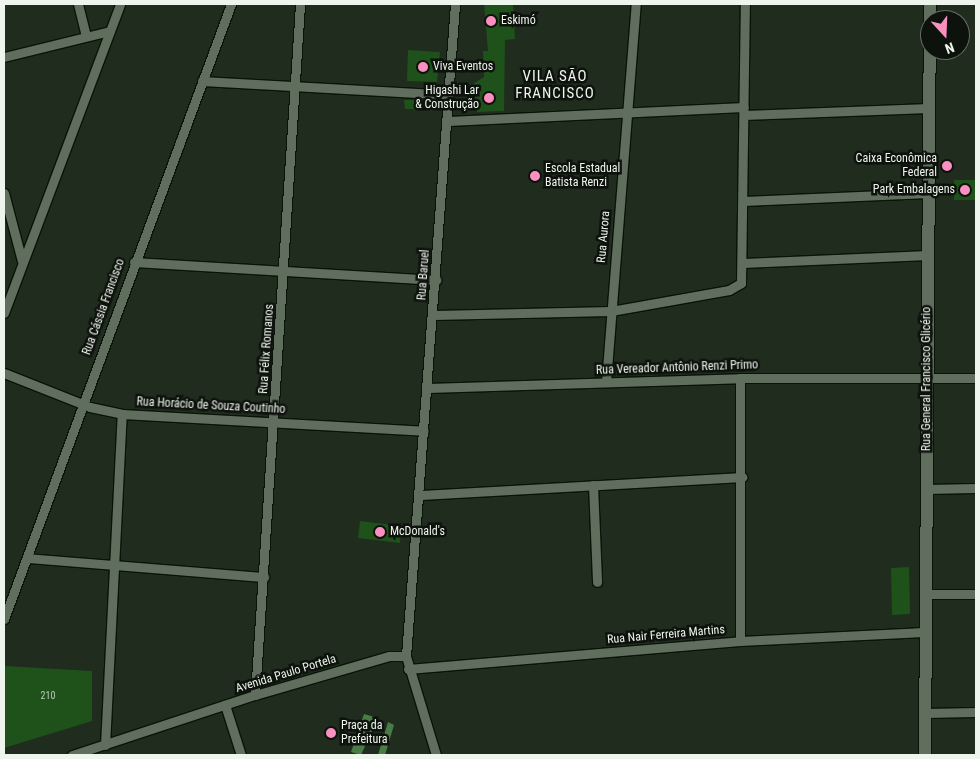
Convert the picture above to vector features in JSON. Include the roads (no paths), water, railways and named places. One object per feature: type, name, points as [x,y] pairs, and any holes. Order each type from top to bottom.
[{"type":"main road","name":"Rua General Francisco Glicério","points":[[925,755],[930,4]]},
{"type":"street","points":[[78,4],[86,35]]},
{"type":"street","points":[[4,313],[120,4]]},
{"type":"street","name":"Rua Cássia Francisco","points":[[4,620],[82,403],[231,4]]},
{"type":"street","name":"Rua Félix Romanos","points":[[255,695],[285,268],[300,4]]},
{"type":"street","name":"Rua Baruel","points":[[406,656],[421,495],[455,4]]},
{"type":"street","name":"Rua Aurora","points":[[606,382],[636,4]]},
{"type":"street","points":[[434,315],[611,311],[729,290],[741,282],[743,263],[745,4]]},
{"type":"street","points":[[4,57],[86,35],[110,31]]},
{"type":"street","points":[[202,81],[449,95]]},
{"type":"street","points":[[448,121],[627,114],[929,108]]},
{"type":"street","points":[[4,193],[22,261]]},
{"type":"street","points":[[743,201],[929,193]]},
{"type":"street","points":[[743,263],[928,255]]},
{"type":"street","points":[[134,262],[285,268],[436,280]]},
{"type":"street","name":"Rua Horácio de Souza Coutinho","points":[[4,373],[82,403],[122,414],[424,431]]},
{"type":"street","points":[[740,378],[742,477],[740,641]]},
{"type":"street","name":"Rua Vereador Antônio Renzi Primo","points":[[428,388],[740,378],[976,378]]},
{"type":"street","points":[[106,745],[112,566],[122,414]]},
{"type":"street","points":[[421,495],[742,477]]},
{"type":"street","points":[[593,485],[597,582]]},
{"type":"street","points":[[926,489],[976,488]]},
{"type":"street","points":[[26,558],[264,576]]},
{"type":"street","points":[[926,594],[976,594]]},
{"type":"street","name":"Rua Nair Ferreira Martins","points":[[408,669],[740,641],[925,632]]},
{"type":"street","name":"Avenida Paulo Portela","points":[[72,755],[255,695],[389,656],[406,656]]},
{"type":"street","points":[[406,656],[408,669],[436,755]]},
{"type":"street","points":[[225,705],[240,755]]},
{"type":"street","points":[[925,713],[976,712]]},
{"type":"place","name":"Eskimó","points":[[491,21]]},
{"type":"place","name":"Viva Eventos","points":[[423,67]]},
{"type":"place","name":"Higashi Lar & Construção","points":[[489,98]]},
{"type":"place","name":"Caixa Econômica Federal","points":[[947,166]]},
{"type":"place","name":"Escola Estadual Batista Renzi","points":[[535,176]]},
{"type":"place","name":"Park Embalagens","points":[[965,190]]},
{"type":"place","name":"McDonald's","points":[[380,532]]},
{"type":"place","name":"Praça da Prefeitura","points":[[331,733]]},
{"type":"district","name":"VILA SÃO FRANCISCO","points":[[555,84]]}]
